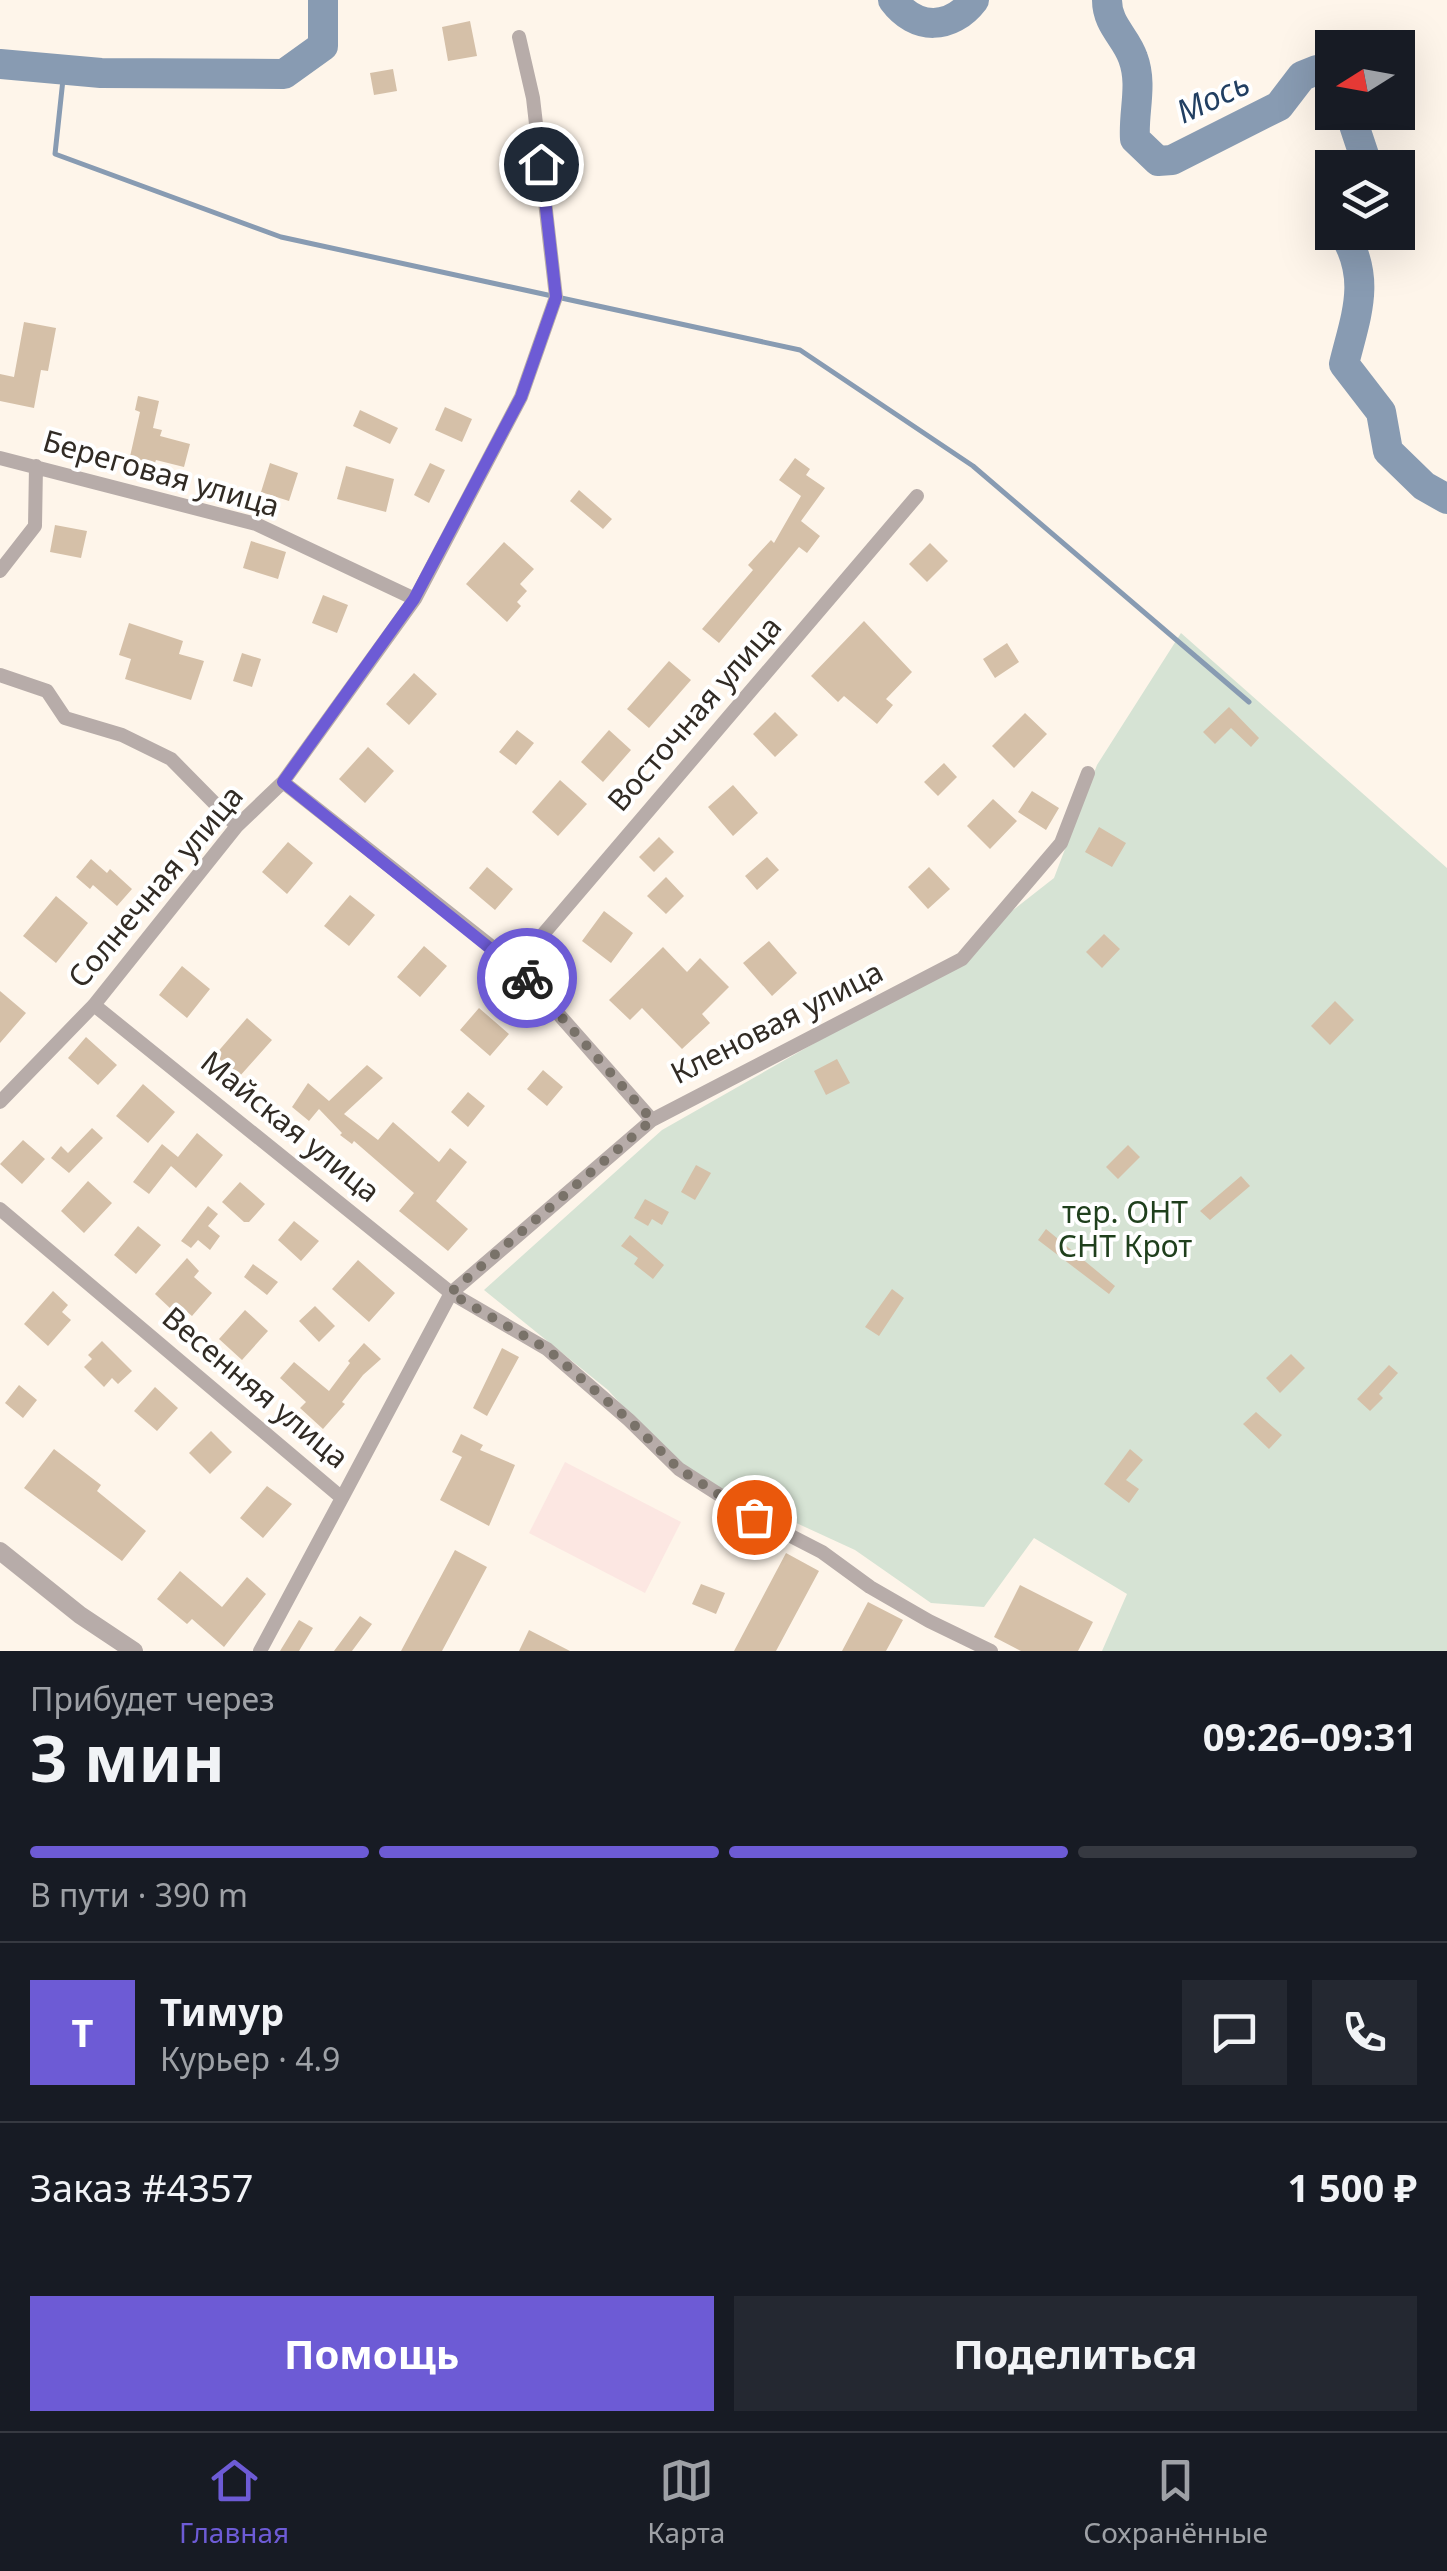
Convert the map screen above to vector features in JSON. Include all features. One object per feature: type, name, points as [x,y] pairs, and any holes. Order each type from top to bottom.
[{"type":"street","name":"Солнечная улица","points":[[0,1102],[94,1005],[238,826],[283,782],[414,599],[521,397],[556,297],[534,98],[519,36]]},
{"type":"street","name":"Береговая улица","points":[[0,458],[256,524],[414,599]]},
{"type":"street","points":[[0,572],[35,526],[36,466]]},
{"type":"street","name":"Восточная улица","points":[[516,966],[917,496]]},
{"type":"street","points":[[0,675],[47,691],[65,718],[122,734],[171,758],[238,826]]},
{"type":"street","name":"Кленовая улица","points":[[450,1293],[652,1120],[962,960],[1061,843],[1088,773]]},
{"type":"street","points":[[283,782],[516,966],[652,1120]]},
{"type":"street","name":"Майская улица","points":[[94,1005],[450,1293],[547,1349],[679,1469],[754,1517],[822,1552],[870,1587],[992,1651]]},
{"type":"street","name":"Весенняя улица","points":[[0,1209],[342,1498],[260,1651]]},
{"type":"street","points":[[342,1498],[450,1293]]},
{"type":"street","points":[[0,1551],[80,1615],[134,1651]]},
{"type":"shaded area","points":[[565,1462],[681,1522],[645,1593],[529,1533]]},
{"type":"green space","name":"тер. ОНТ СНТ Крот","points":[[1181,633],[1447,868],[1447,1651],[1102,1651],[1127,1594],[1034,1538],[984,1607],[931,1603],[855,1550],[679,1469],[608,1390],[484,1290],[662,1130],[920,983],[1054,878],[1097,765]]},
{"type":"building","points":[[470,21],[477,56],[448,61],[442,27]]},
{"type":"building","points":[[393,69],[397,91],[374,95],[370,73]]},
{"type":"building","points":[[24,322],[56,328],[48,371],[41,370],[34,408],[0,401],[0,374],[14,377]]},
{"type":"building","points":[[138,396],[159,401],[153,428],[162,430],[160,436],[190,444],[184,467],[156,460],[154,466],[129,461],[140,412],[135,410]]},
{"type":"building","points":[[445,407],[472,419],[462,442],[435,430]]},
{"type":"building","points":[[360,410],[398,428],[390,444],[353,426]]},
{"type":"building","points":[[795,458],[810,469],[806,475],[825,488],[801,521],[820,536],[807,553],[799,547],[719,643],[702,629],[753,570],[748,565],[771,540],[774,543],[801,496],[779,480]]},
{"type":"building","points":[[270,463],[298,473],[289,501],[261,492]]},
{"type":"building","points":[[430,463],[445,470],[429,503],[414,495]]},
{"type":"building","points":[[346,466],[394,479],[386,512],[337,499]]},
{"type":"building","points":[[579,490],[612,519],[603,529],[570,501]]},
{"type":"building","points":[[55,525],[87,531],[81,558],[50,552]]},
{"type":"building","points":[[251,541],[286,552],[278,579],[243,568]]},
{"type":"building","points":[[504,542],[534,569],[520,584],[527,591],[517,602],[521,606],[507,622],[466,584]]},
{"type":"building","points":[[930,543],[948,561],[927,582],[909,564]]},
{"type":"building","points":[[323,595],[348,605],[337,633],[312,623]]},
{"type":"building","points":[[864,621],[912,672],[886,699],[893,705],[877,724],[844,696],[838,702],[811,676]]},
{"type":"building","points":[[129,623],[183,641],[179,654],[204,661],[191,700],[125,679],[131,659],[119,655]]},
{"type":"building","points":[[1007,643],[1019,662],[995,678],[983,659]]},
{"type":"building","points":[[242,653],[261,659],[252,687],[233,681]]},
{"type":"building","points":[[669,661],[691,680],[649,728],[627,709]]},
{"type":"building","points":[[414,673],[437,694],[409,725],[386,704]]},
{"type":"building","points":[[1229,707],[1259,738],[1251,747],[1231,728],[1215,744],[1203,732]]},
{"type":"building","points":[[775,712],[798,735],[775,757],[753,734]]},
{"type":"building","points":[[1025,713],[1047,734],[1014,768],[992,746]]},
{"type":"building","points":[[517,730],[534,743],[516,765],[499,752]]},
{"type":"building","points":[[609,730],[631,750],[603,782],[581,762]]},
{"type":"building","points":[[368,747],[394,771],[365,803],[339,779]]},
{"type":"building","points":[[944,763],[957,777],[938,796],[924,782]]},
{"type":"building","points":[[560,780],[587,804],[558,836],[532,812]]},
{"type":"building","points":[[733,785],[758,813],[733,836],[708,807]]},
{"type":"building","points":[[1032,791],[1059,808],[1046,830],[1018,812]]},
{"type":"building","points":[[993,799],[1017,821],[990,849],[967,826]]},
{"type":"building","points":[[1099,827],[1126,843],[1112,867],[1085,852]]},
{"type":"building","points":[[659,837],[674,852],[654,872],[639,857]]},
{"type":"building","points":[[288,842],[313,863],[287,894],[262,872]]},
{"type":"building","points":[[767,857],[779,870],[757,890],[745,876]]},
{"type":"building","points":[[91,859],[107,873],[110,869],[132,889],[117,906],[93,885],[90,889],[76,877]]},
{"type":"building","points":[[487,867],[513,889],[495,910],[469,888]]},
{"type":"building","points":[[929,867],[950,889],[928,909],[908,887]]},
{"type":"building","points":[[666,877],[684,896],[666,914],[647,896]]},
{"type":"building","points":[[350,895],[375,915],[349,946],[324,926]]},
{"type":"building","points":[[56,896],[88,923],[56,963],[23,936]]},
{"type":"building","points":[[604,911],[633,933],[611,963],[582,941]]},
{"type":"building","points":[[1104,934],[1120,949],[1102,968],[1086,952]]},
{"type":"building","points":[[769,941],[797,973],[772,996],[743,963]]},
{"type":"building","points":[[424,946],[447,966],[420,997],[397,977]]},
{"type":"building","points":[[663,947],[687,972],[700,958],[729,987],[702,1014],[710,1023],[682,1049],[642,1008],[630,1020],[609,1000]]},
{"type":"building","points":[[182,966],[210,989],[187,1018],[159,995]]},
{"type":"building","points":[[0,991],[26,1013],[0,1043]]},
{"type":"building","points":[[1335,1001],[1354,1020],[1330,1045],[1311,1026]]},
{"type":"building","points":[[479,1008],[509,1034],[490,1056],[460,1030]]},
{"type":"building","points":[[247,1018],[272,1040],[239,1077],[215,1055]]},
{"type":"building","points":[[734,1035],[742,1050],[709,1069],[701,1054]]},
{"type":"building","points":[[86,1037],[117,1065],[98,1085],[68,1058]]},
{"type":"building","points":[[837,1059],[850,1083],[826,1095],[814,1071]]},
{"type":"building","points":[[367,1065],[383,1078],[344,1114],[378,1140],[393,1122],[439,1162],[450,1148],[467,1162],[436,1201],[468,1229],[448,1251],[399,1211],[414,1193],[354,1141],[352,1144],[340,1135],[319,1109],[309,1121],[292,1107],[308,1083],[329,1101]]},
{"type":"building","points":[[543,1070],[563,1087],[547,1106],[527,1089]]},
{"type":"building","points":[[143,1084],[175,1112],[148,1143],[116,1116]]},
{"type":"building","points":[[468,1092],[485,1106],[468,1127],[451,1112]]},
{"type":"building","points":[[92,1128],[103,1138],[69,1173],[51,1158],[61,1146],[68,1153]]},
{"type":"building","points":[[197,1133],[223,1155],[196,1188],[171,1166],[149,1194],[133,1182],[162,1144],[178,1157]]},
{"type":"building","points":[[23,1140],[45,1159],[22,1184],[0,1164]]},
{"type":"building","points":[[1128,1145],[1140,1157],[1118,1179],[1106,1167]]},
{"type":"building","points":[[696,1165],[711,1173],[695,1200],[681,1192]]},
{"type":"building","points":[[1241,1176],[1250,1186],[1210,1220],[1200,1211]]},
{"type":"building","points":[[88,1181],[112,1203],[84,1233],[61,1211]]},
{"type":"building","points":[[240,1182],[265,1204],[249,1222],[222,1202]]},
{"type":"building","points":[[645,1199],[669,1212],[662,1225],[652,1219],[648,1226],[634,1218]]},
{"type":"building","points":[[208,1206],[218,1214],[208,1226],[220,1236],[210,1250],[198,1240],[191,1248],[181,1241]]},
{"type":"building","points":[[294,1221],[319,1241],[301,1261],[278,1240]]},
{"type":"building","points":[[138,1226],[161,1245],[136,1274],[114,1255]]},
{"type":"building","points":[[1046,1229],[1115,1286],[1109,1294],[1038,1240]]},
{"type":"building","points":[[630,1235],[664,1265],[653,1279],[634,1264],[638,1258],[621,1246]]},
{"type":"building","points":[[187,1258],[199,1271],[194,1277],[212,1293],[192,1316],[178,1304],[172,1310],[155,1294]]},
{"type":"building","points":[[358,1260],[395,1293],[369,1322],[332,1289]]},
{"type":"building","points":[[253,1264],[278,1282],[267,1295],[244,1277]]},
{"type":"building","points":[[892,1289],[904,1298],[879,1336],[865,1327]]},
{"type":"building","points":[[53,1291],[68,1305],[62,1312],[71,1320],[48,1346],[24,1324]]},
{"type":"building","points":[[315,1306],[335,1326],[319,1342],[299,1321]]},
{"type":"building","points":[[245,1310],[268,1331],[242,1360],[219,1339]]},
{"type":"building","points":[[102,1341],[132,1371],[118,1384],[112,1378],[104,1387],[84,1367],[92,1359],[88,1355]]},
{"type":"building","points":[[364,1343],[381,1359],[363,1375],[323,1429],[300,1408],[306,1402],[280,1378],[294,1362],[329,1391]]},
{"type":"building","points":[[502,1348],[519,1357],[487,1416],[473,1408]]},
{"type":"building","points":[[1291,1354],[1305,1368],[1280,1393],[1266,1378]]},
{"type":"building","points":[[1389,1365],[1398,1373],[1370,1411],[1357,1399]]},
{"type":"building","points":[[19,1385],[37,1400],[23,1418],[5,1403]]},
{"type":"building","points":[[155,1387],[178,1408],[157,1431],[134,1411]]},
{"type":"building","points":[[1256,1412],[1282,1435],[1269,1449],[1243,1424]]},
{"type":"building","points":[[211,1431],[232,1452],[210,1474],[189,1453]]},
{"type":"building","points":[[461,1434],[483,1445],[480,1450],[515,1465],[489,1526],[440,1500],[462,1457],[452,1452]]},
{"type":"building","points":[[54,1449],[101,1485],[97,1491],[146,1531],[122,1561],[24,1488]]},
{"type":"building","points":[[1130,1449],[1143,1460],[1126,1480],[1139,1489],[1129,1503],[1104,1484]]},
{"type":"building","points":[[267,1486],[292,1504],[263,1538],[240,1518]]},
{"type":"building","points":[[455,1550],[487,1567],[442,1651],[401,1651]]},
{"type":"building","points":[[786,1553],[819,1571],[776,1651],[734,1651]]},
{"type":"building","points":[[180,1571],[222,1607],[247,1577],[266,1594],[224,1647],[192,1619],[187,1624],[157,1599]]},
{"type":"building","points":[[701,1584],[725,1593],[716,1614],[692,1604]]},
{"type":"building","points":[[1020,1585],[1093,1622],[1078,1651],[1021,1651],[994,1637]]},
{"type":"building","points":[[868,1602],[903,1620],[886,1651],[842,1651]]},
{"type":"building","points":[[360,1616],[372,1624],[352,1651],[334,1651]]},
{"type":"building","points":[[299,1620],[313,1628],[299,1651],[280,1651]]},
{"type":"building","points":[[529,1630],[570,1651],[519,1651]]},
{"type":"waterway","points":[[0,64],[101,73],[284,74],[323,46],[323,0]]},
{"type":"waterway","name":"Мось","points":[[893,0],[912,17],[933,23],[955,17],[974,0]]},
{"type":"waterway","name":"Мось","points":[[1107,0],[1110,17],[1136,68],[1135,139],[1158,161],[1172,160],[1279,106],[1302,76],[1315,71]]},
{"type":"waterway","points":[[64,70],[55,154],[281,237],[800,350],[973,466],[1249,702]]},
{"type":"waterway","name":"Мось","points":[[1356,130],[1362,150]]},
{"type":"waterway","name":"Мось","points":[[1352,250],[1359,297],[1344,364],[1381,412],[1388,451],[1424,486],[1447,499]]},
{"type":"way so far","points":[[527,978],[652,1120],[450,1293],[547,1349],[679,1469],[754,1517]]},
{"type":"route","points":[[527,978],[283,782],[414,599],[521,397],[556,297],[541,164]]}]
